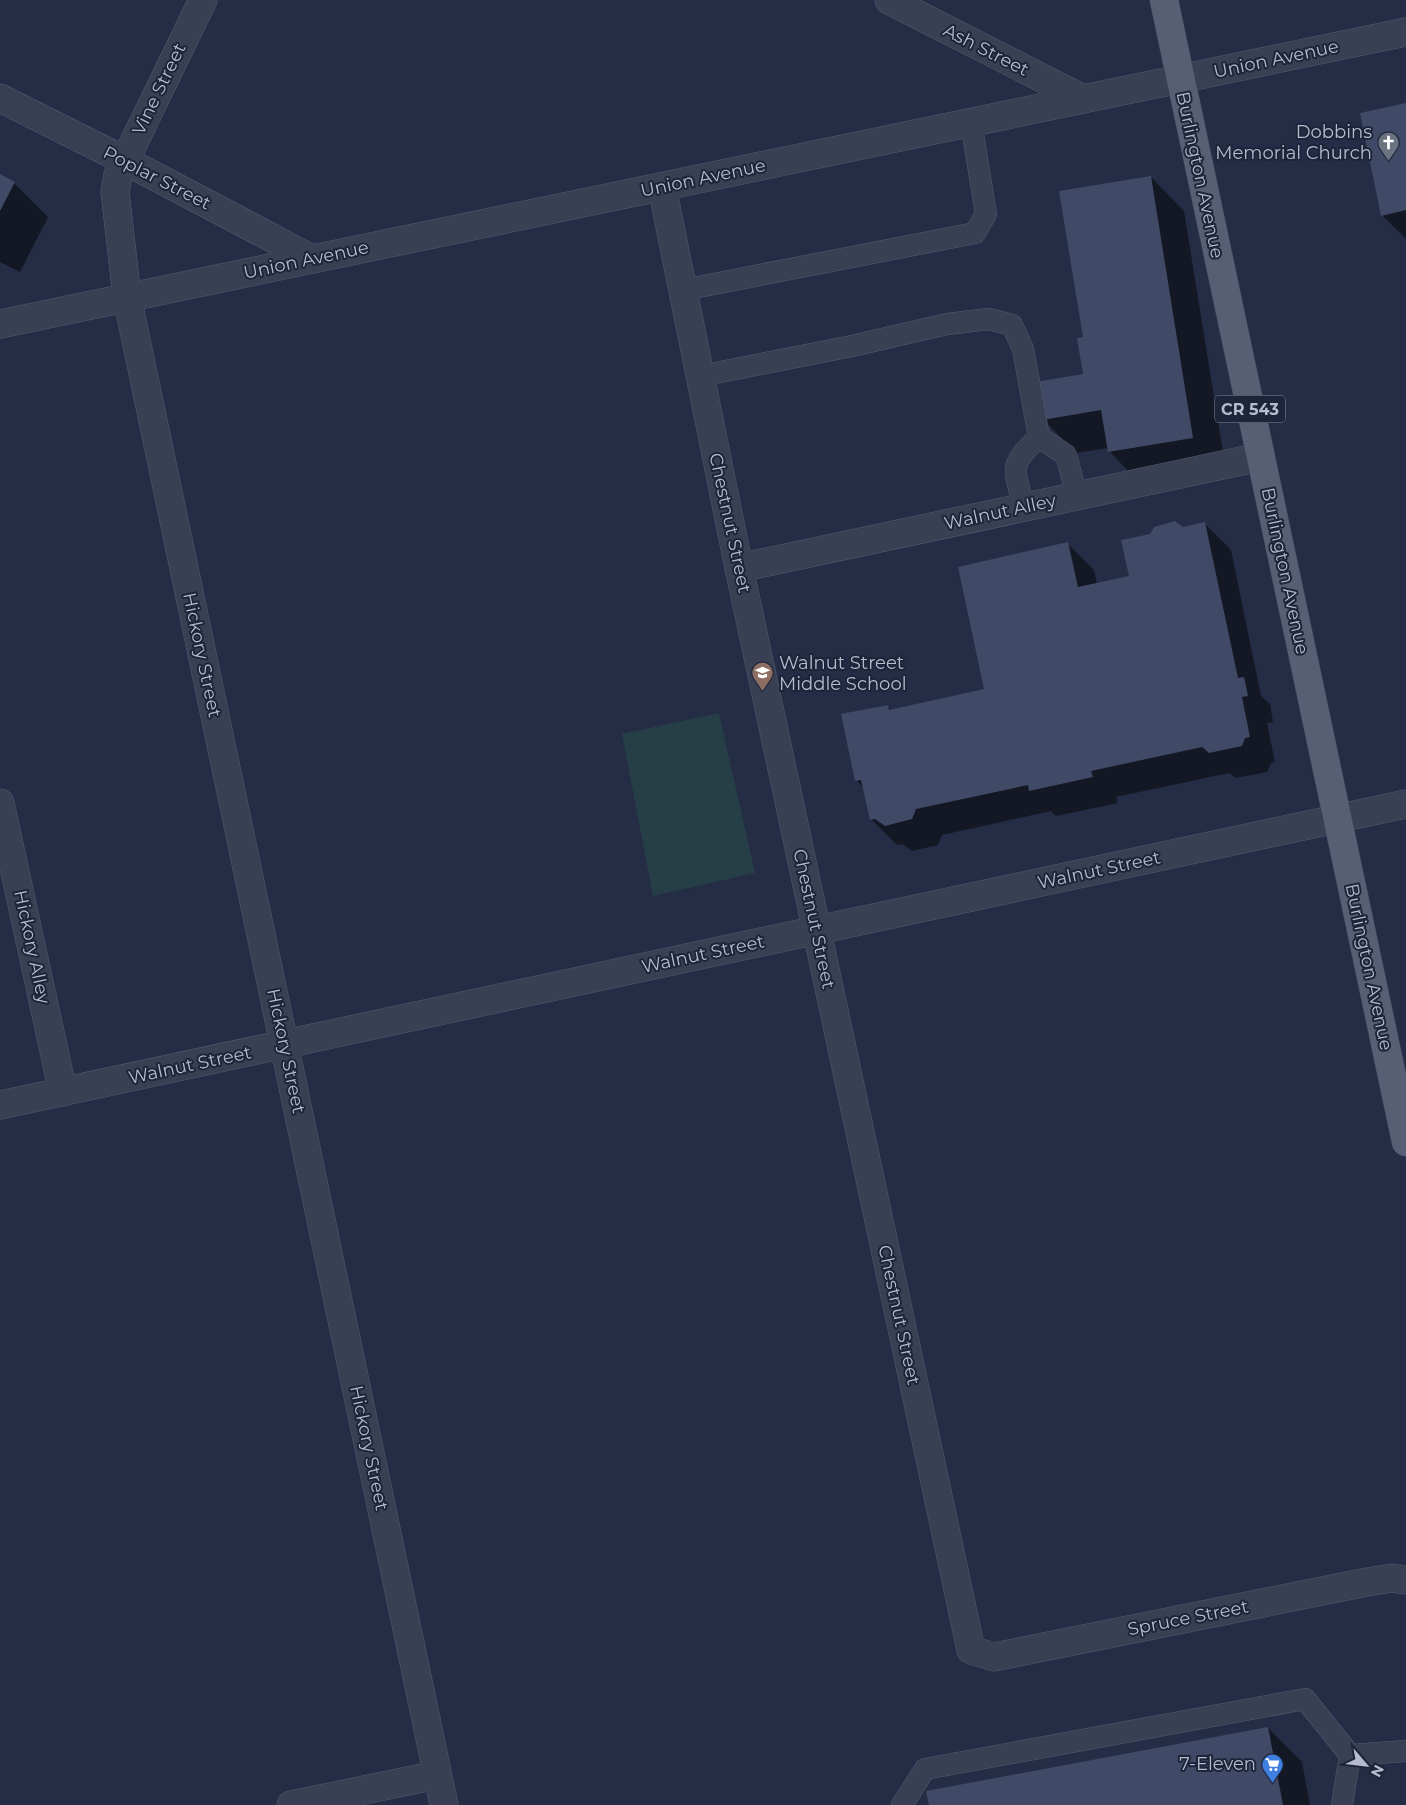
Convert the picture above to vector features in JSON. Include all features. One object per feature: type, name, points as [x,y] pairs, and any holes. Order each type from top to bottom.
[{"type":"main road","name":"Burlington Avenue","points":[[1164,0],[1406,1142]]},
{"type":"street","name":"Vine Street","points":[[127,298],[115,192],[118,175],[203,0]]},
{"type":"street","name":"Ash Street","points":[[889,0],[1082,99]]},
{"type":"street","name":"Union Avenue","points":[[0,324],[1406,32]]},
{"type":"street","name":"Poplar Street","points":[[0,98],[124,160],[312,259]]},
{"type":"street","name":"Chestnut Street","points":[[662,187],[739,568],[971,1650]]},
{"type":"street","name":"Hickory Street","points":[[127,298],[444,1805]]},
{"type":"street","name":"Walnut Alley","points":[[739,568],[1260,457]]},
{"type":"street","name":"Hickory Alley","points":[[0,803],[64,1092]]},
{"type":"street","name":"Walnut Street","points":[[0,1106],[1406,804]]},
{"type":"street","name":"Spruce Street","points":[[971,1650],[994,1657],[1367,1582],[1392,1578],[1406,1580]]},
{"type":"street","points":[[291,1805],[437,1775]]},
{"type":"lane","points":[[683,290],[975,232],[986,214],[971,122]]},
{"type":"lane","points":[[700,376],[852,346],[947,324],[989,319],[1012,325],[1023,349],[1039,437],[1066,455],[1077,496]]},
{"type":"lane","points":[[1024,507],[1014,469],[1022,452],[1039,437]]},
{"type":"lane","points":[[902,1805],[925,1769],[1305,1699],[1350,1755],[1342,1805]]},
{"type":"lane","points":[[1350,1755],[1406,1751]]},
{"type":"shaded area","points":[[719,713],[755,873],[653,896],[622,734]]},
{"type":"building","name":"Dobbins Memorial Church","points":[[1406,103],[1406,210],[1381,216],[1360,113]]},
{"type":"building","points":[[0,174],[15,182],[0,211]]},
{"type":"building","points":[[1151,176],[1193,438],[1108,452],[1101,410],[1042,420],[1035,382],[1083,374],[1077,338],[1083,337],[1059,191]]},
{"type":"building","points":[[1175,521],[1183,527],[1205,522],[1238,678],[1244,677],[1248,696],[1242,697],[1250,737],[1245,738],[1242,746],[1209,753],[1202,747],[1091,771],[1093,777],[1029,791],[1028,785],[916,809],[912,819],[885,826],[875,819],[870,820],[861,780],[855,781],[841,714],[888,705],[889,710],[984,689],[958,567],[1068,542],[1078,587],[1129,576],[1121,540],[1150,534],[1154,527]]},
{"type":"building","points":[[1268,1727],[1283,1805],[929,1805],[926,1791]]},
{"type":"place","name":"Dobbins Memorial Church","points":[[1388,161]]},
{"type":"place","name":"Walnut Street Middle School","points":[[763,692]]},
{"type":"place","name":"7-Eleven","points":[[1272,1783]]}]
